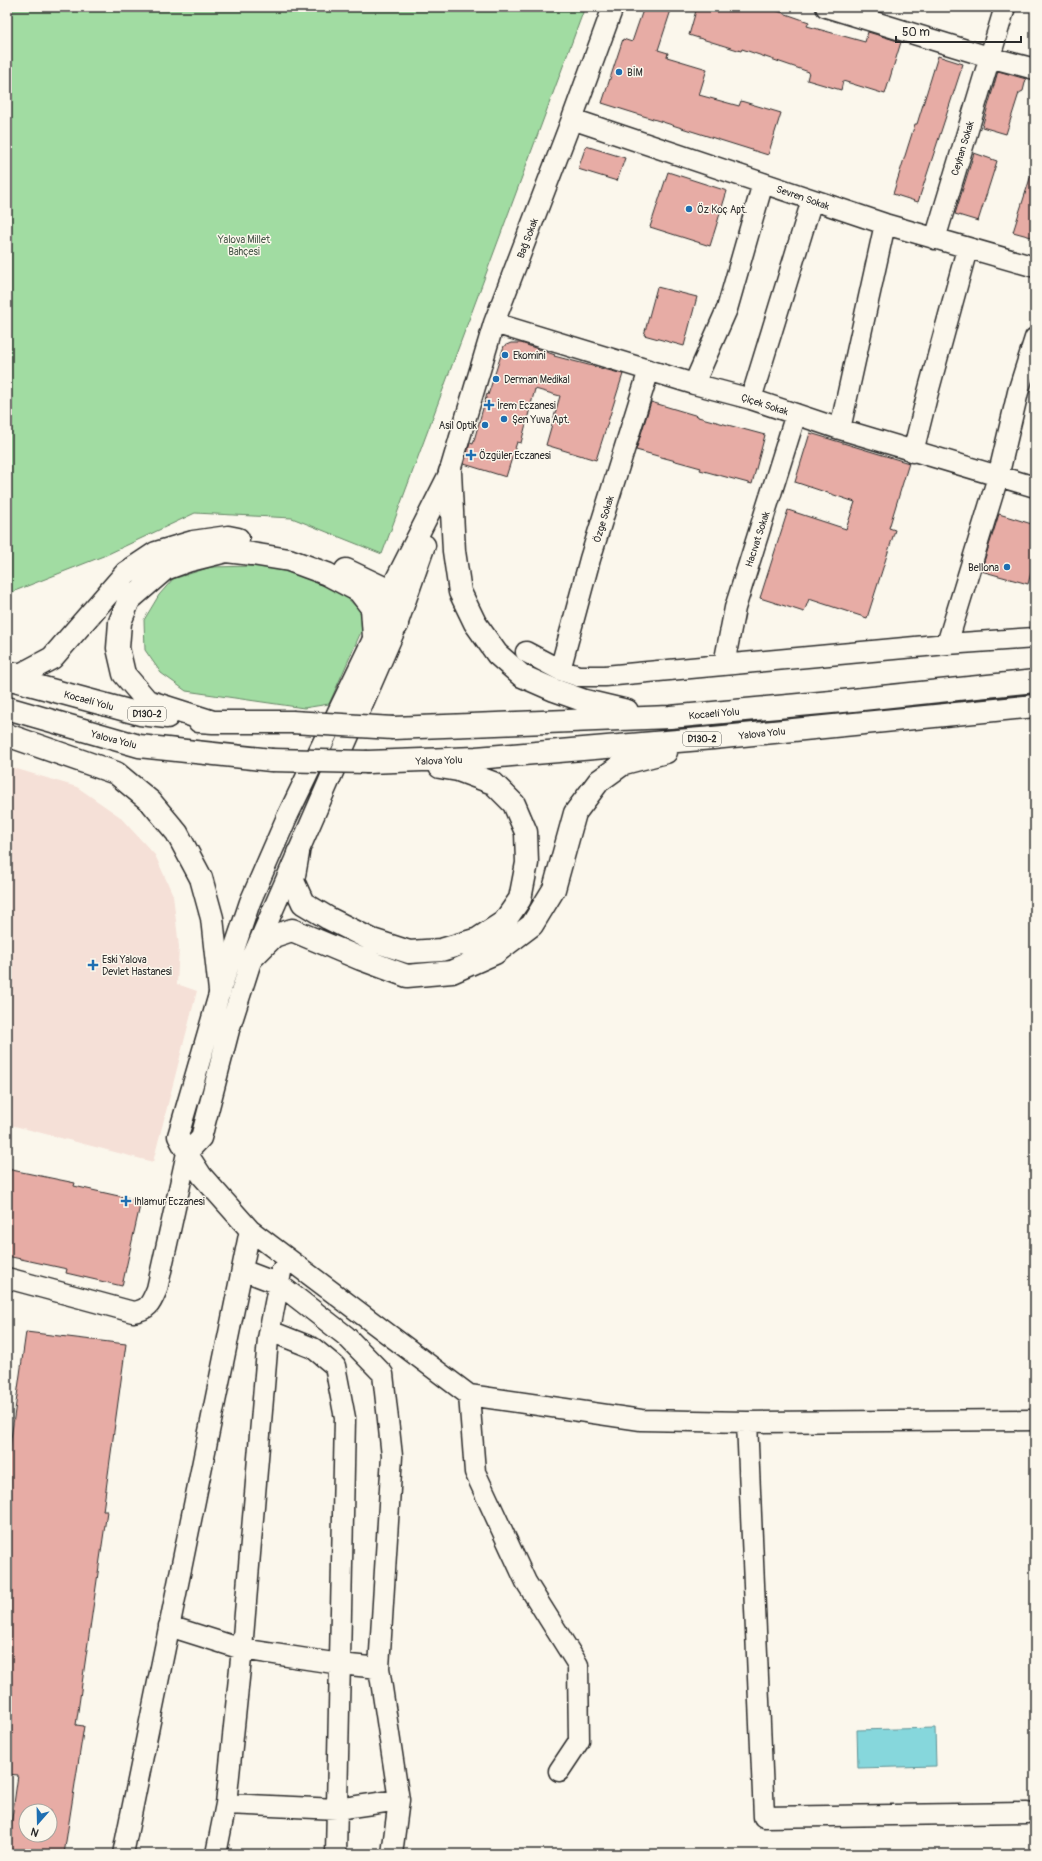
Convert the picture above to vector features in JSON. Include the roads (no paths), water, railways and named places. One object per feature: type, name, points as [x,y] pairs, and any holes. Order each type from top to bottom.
[{"type":"highway","points":[[450,472],[454,551],[460,592],[475,624],[497,654],[522,676],[554,690],[610,708],[670,717]]},
{"type":"highway","points":[[7,674],[22,674],[52,658],[126,573],[156,553],[193,542],[228,537],[271,544],[322,558],[390,591],[394,595],[397,625]]},
{"type":"highway","points":[[213,722],[147,701],[124,674],[118,648],[120,622],[129,600],[165,569],[190,560],[226,552],[252,554],[289,560],[326,574],[360,591],[372,608],[374,637]]},
{"type":"highway","name":"Kocaeli̇ Yolu","points":[[7,678],[140,714],[213,722],[292,722],[392,728],[670,717],[1035,681]]},
{"type":"highway","name":"Yalova Yolu","points":[[7,708],[139,746],[271,760],[368,762],[476,758],[714,738],[1035,706]]},
{"type":"highway","points":[[7,735],[116,772],[151,802],[177,833],[201,878],[212,918],[220,990]]},
{"type":"highway","points":[[252,958],[274,936],[292,930],[361,959],[407,976],[452,972],[495,953],[532,925],[554,890],[575,813],[599,782],[624,763],[714,738]]},
{"type":"highway","points":[[298,853],[293,881],[303,903],[328,918],[372,940],[409,952],[441,950],[478,939],[504,922],[520,899],[527,863],[526,832],[514,804],[493,783],[458,770],[405,761]]},
{"type":"street","name":"Bağ Sokak","points":[[450,472],[494,323],[613,7]]},
{"type":"street","points":[[826,7],[853,11],[989,57],[1035,69]]},
{"type":"street","name":"Ceyhan Sokak","points":[[935,239],[1005,7]]},
{"type":"street","name":"Sevren Sokak","points":[[572,119],[885,224],[967,249],[1035,267]]},
{"type":"street","points":[[694,384],[727,309],[763,183]]},
{"type":"street","points":[[751,399],[812,200]]},
{"type":"street","points":[[840,429],[885,224]]},
{"type":"street","points":[[913,452],[967,249]]},
{"type":"street","name":"Çiçek Sokak","points":[[494,323],[694,384],[751,399],[913,452],[1035,487]]},
{"type":"street","points":[[947,644],[998,477],[1018,392],[1035,338]]},
{"type":"street","name":"Özge Sokak","points":[[560,670],[590,560],[649,370]]},
{"type":"street","name":"Hacıvat Sokak","points":[[724,664],[735,608],[796,414]]},
{"type":"street","points":[[450,472],[390,591],[374,637],[287,817],[250,902],[220,990],[178,1136],[187,1153],[202,1176],[250,1230],[469,1395],[641,1420],[747,1422],[1035,1420]]},
{"type":"street","points":[[7,1278],[133,1312],[144,1310],[151,1303],[156,1289],[187,1153],[201,1138],[229,1030],[252,958],[397,625],[450,472]]},
{"type":"street","points":[[526,652],[560,670],[578,676],[605,676],[947,644],[1035,638]]},
{"type":"street","points":[[123,1854],[250,1230]]},
{"type":"street","points":[[216,1854],[226,1804],[242,1649],[270,1330],[285,1256]]},
{"type":"street","points":[[242,1270],[279,1284],[346,1336],[383,1374],[392,1456],[380,1668],[399,1800],[392,1854]]},
{"type":"street","points":[[270,1330],[313,1348],[335,1366],[345,1418],[336,1854]]},
{"type":"street","points":[[469,1395],[475,1472],[526,1582],[578,1665],[579,1740],[559,1771]]},
{"type":"street","points":[[747,1422],[764,1817],[1027,1812]]},
{"type":"street","points":[[169,1626],[242,1649],[340,1664],[380,1668]]},
{"type":"street","points":[[226,1804],[337,1809],[399,1800]]},
{"type":"water","points":[[935,1728],[936,1766],[858,1768],[857,1730]]},
{"type":"place","name":"BİM","points":[[619,72]]},
{"type":"place","name":"Öz Koç Apt.","points":[[689,209]]},
{"type":"place","name":"Ekomini","points":[[505,355]]},
{"type":"place","name":"Derman Medikal","points":[[496,379]]},
{"type":"place","name":"İrem Eczanesi","points":[[489,405]]},
{"type":"place","name":"Şen Yuva Apt.","points":[[504,419]]},
{"type":"place","name":"Asil Optik","points":[[485,425]]},
{"type":"place","name":"Özgüler Eczanesi","points":[[471,455]]},
{"type":"place","name":"Bellona","points":[[1007,567]]},
{"type":"place","name":"Eski Yalova Devlet Hastanesi","points":[[93,965]]},
{"type":"place","name":"Ihlamur Eczanesi","points":[[126,1201]]},
{"type":"park label","name":"Yalova Millet Bahçesi","points":[[244,244]]}]
